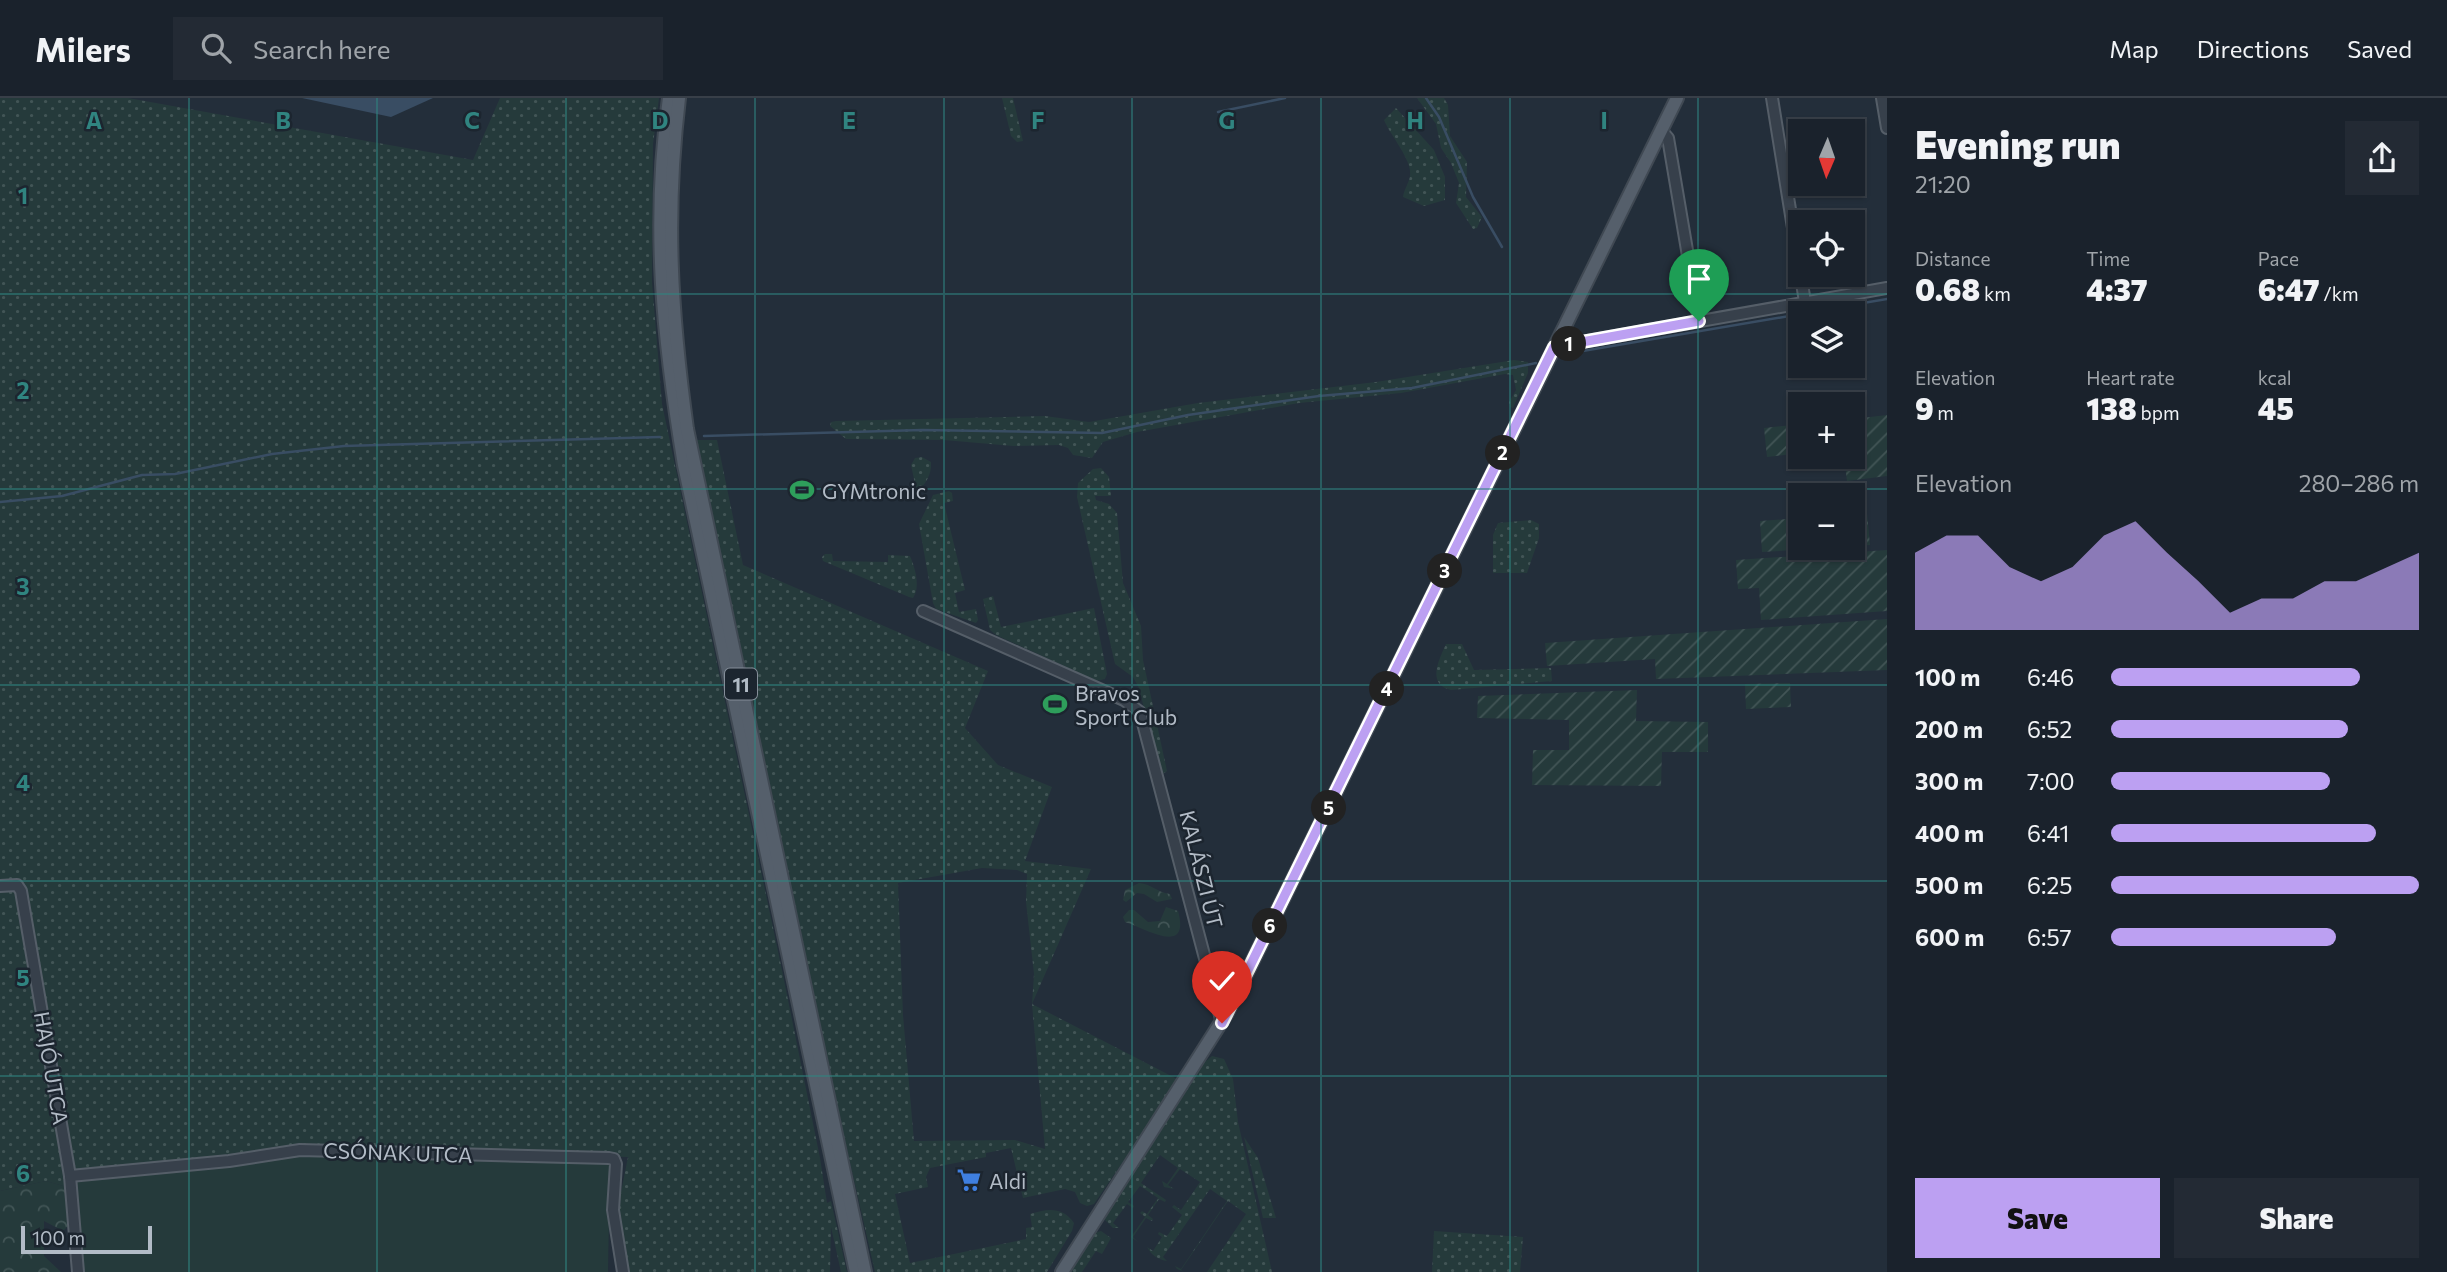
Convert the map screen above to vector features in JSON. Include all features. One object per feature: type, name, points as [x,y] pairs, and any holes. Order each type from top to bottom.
[{"type":"main road","name":"11","points":[[668,98],[661,169],[659,229],[664,323],[672,394],[690,492],[856,1272]]},
{"type":"main road","name":"11","points":[[679,98],[671,170],[669,228],[676,346],[687,429],[865,1272]]},
{"type":"main road","points":[[1062,1272],[1222,1023],[1676,98]]},
{"type":"street","points":[[1772,98],[1805,301]]},
{"type":"street","points":[[1882,98],[1887,128]]},
{"type":"street","points":[[1661,130],[1668,138],[1699,321]]},
{"type":"street","points":[[1811,301],[1887,288]]},
{"type":"street","points":[[1552,351],[1788,305]]},
{"type":"street","name":"KALÁSZI ÚT","points":[[923,611],[1124,699],[1140,712],[1222,1023]]},
{"type":"street","name":"HAJÓ UTCA","points":[[0,886],[17,885],[21,891],[71,1181]]},
{"type":"street","name":"CSÓNAK UTCA","points":[[71,1181],[300,1150],[609,1158],[614,1159],[616,1164],[613,1210],[623,1272]]},
{"type":"street","points":[[71,1181],[78,1272]]},
{"type":"green space","points":[[0,98],[128,98],[473,160],[500,98],[659,98],[653,144],[652,282],[662,404],[782,970],[827,1203],[831,1201],[847,1272],[841,1272],[831,1227],[830,1272],[629,1272],[618,1207],[628,1157],[297,1148],[70,1188],[46,1181],[0,1191]]},
{"type":"green space","points":[[1002,98],[1013,98],[1023,141],[1017,142],[1011,136]]},
{"type":"green space","points":[[1417,98],[1444,98],[1448,105],[1450,136],[1467,162],[1466,197],[1482,217],[1477,228],[1473,229],[1456,203],[1459,183],[1441,148],[1436,124]]},
{"type":"green space","points":[[1396,108],[1434,150],[1445,177],[1445,200],[1424,206],[1403,197],[1410,170],[1384,120]]},
{"type":"green space","points":[[1514,360],[1528,362],[1528,373],[1513,408],[1509,402],[1516,390],[1513,375],[1505,374],[1401,393],[1299,403],[1137,432],[1103,442],[1092,458],[1073,455],[1068,448],[1059,445],[1013,446],[944,440],[846,439],[830,426],[831,422],[836,421],[1045,416],[1089,422],[1198,403],[1376,382]]},
{"type":"green space","points":[[1887,415],[1887,476],[1847,481],[1846,469],[1865,469],[1865,418]]},
{"type":"green space","points":[[1788,425],[1788,455],[1767,457],[1764,428]]},
{"type":"green space","points":[[696,440],[717,440],[743,565],[988,671],[965,728],[998,765],[1052,787],[1025,861],[1091,869],[1032,1004],[1179,1080],[1094,1204],[1087,1206],[1080,1203],[1075,1192],[1065,1189],[1023,1198],[1011,1148],[986,1153],[986,1157],[930,1168],[926,1177],[928,1187],[895,1194],[910,1263],[1026,1239],[1026,1228],[1032,1227],[1030,1214],[1048,1210],[1059,1211],[1074,1223],[1072,1231],[1047,1272],[875,1272],[825,1053]],"holes":[[[982,868],[1017,870],[1027,874],[1026,902],[1034,974],[1032,1004],[1045,1149],[1015,1140],[914,1141],[903,1015],[898,883]]]},
{"type":"green space","points":[[922,457],[931,462],[931,467],[927,479],[917,493],[911,465],[915,458]]},
{"type":"green space","points":[[1101,468],[1109,477],[1111,496],[1095,496],[1096,500],[1109,504],[1117,513],[1123,583],[1141,626],[1143,660],[1167,771],[1163,774],[1160,772],[1139,688],[1133,677],[1115,664],[1077,497],[1078,483],[1093,469]]},
{"type":"green space","points":[[949,491],[953,501],[944,503],[965,590],[955,593],[959,612],[976,609],[976,623],[936,609],[933,603],[919,524],[933,495]]},
{"type":"green space","points":[[1867,513],[1870,545],[1865,545]]},
{"type":"green space","points":[[1788,519],[1788,550],[1762,552],[1760,521]]},
{"type":"green space","points":[[1531,520],[1539,524],[1539,538],[1527,573],[1493,573],[1493,535],[1498,523]]},
{"type":"green space","points":[[1887,550],[1887,611],[1761,620],[1759,588],[1738,589],[1736,560],[1788,557],[1788,560],[1865,560],[1865,551]]},
{"type":"green space","points":[[825,554],[832,554],[833,561],[888,562],[888,555],[910,556],[916,577],[915,594],[913,598],[909,597],[823,561]]},
{"type":"green space","points":[[993,596],[1001,627],[1094,608],[1107,674],[1105,679],[1097,681],[996,635],[990,630],[983,599]]},
{"type":"green space","points":[[1887,619],[1887,670],[1656,679],[1655,659],[1547,666],[1545,643]]},
{"type":"green space","points":[[1446,644],[1462,644],[1474,670],[1551,668],[1552,681],[1451,690],[1439,683],[1436,671]]},
{"type":"green space","points":[[1790,683],[1791,707],[1746,709],[1745,684]]},
{"type":"green space","points":[[1637,690],[1636,721],[1708,722],[1708,752],[1662,752],[1661,786],[1532,785],[1533,750],[1569,750],[1569,720],[1477,718],[1478,696]]},
{"type":"green space","points":[[1139,883],[1170,894],[1172,899],[1157,902],[1137,893],[1126,902],[1123,900],[1125,890]]},
{"type":"green space","points":[[1166,907],[1178,911],[1180,925],[1178,933],[1172,936],[1153,933],[1125,922],[1123,917],[1129,910],[1134,910],[1148,922],[1160,921]]},
{"type":"green space","points":[[1212,1056],[1224,1059],[1233,1079],[1238,1122],[1272,1272],[1207,1272],[1246,1214],[1228,1201],[1181,1270],[1184,1272],[1177,1269],[1175,1266],[1181,1269],[1227,1201],[1210,1189],[1163,1257],[1167,1261],[1151,1252],[1147,1247],[1153,1251],[1162,1237],[1159,1232],[1167,1236],[1182,1215],[1172,1207],[1174,1205],[1181,1210],[1200,1182],[1180,1169],[1168,1185],[1174,1189],[1164,1187],[1162,1181],[1167,1184],[1178,1168],[1160,1155],[1141,1183],[1166,1200],[1165,1202],[1159,1199],[1148,1215],[1152,1221],[1146,1218],[1133,1237],[1138,1242],[1131,1237],[1145,1217],[1140,1213],[1142,1211],[1147,1214],[1158,1198],[1140,1186],[1128,1202],[1133,1208],[1127,1204],[1113,1223],[1119,1228],[1113,1228],[1105,1220],[1104,1215],[1200,1066]]},
{"type":"green space","points":[[1244,1137],[1258,1158],[1276,1218],[1263,1218]]},
{"type":"green space","points":[[290,1155],[610,1163],[608,1272],[81,1272],[73,1178]]},
{"type":"green space","points":[[46,1181],[70,1188],[74,1220],[63,1231],[44,1221],[44,1256],[61,1272],[0,1272],[0,1191]]},
{"type":"green space","points":[[1101,1231],[1111,1238],[1102,1254],[1096,1251],[1082,1272],[1068,1272],[1093,1233]]},
{"type":"green space","points":[[1434,1231],[1523,1237],[1520,1272],[1432,1272]]},
{"type":"water","points":[[302,98],[433,98],[391,117]]},
{"type":"waterway","points":[[1218,112],[1285,98]]},
{"type":"waterway","points":[[1426,98],[1439,117],[1473,197],[1502,247]]},
{"type":"waterway","points":[[1865,303],[1887,299]]},
{"type":"waterway","points":[[1565,354],[1788,316]]},
{"type":"waterway","points":[[704,436],[922,430],[1102,433],[1188,415],[1319,396],[1412,388],[1536,363]]},
{"type":"waterway","points":[[0,502],[62,496],[142,475],[175,474],[272,454],[344,446],[660,437]]},
{"type":"place","name":"GYMtronic","points":[[802,490]]},
{"type":"place","name":"Bravos Sport Club","points":[[1055,704]]},
{"type":"place","name":"Aldi","points":[[969,1180]]},
{"type":"route","points":[[1222,1023],[1554,347],[1699,321]]}]
